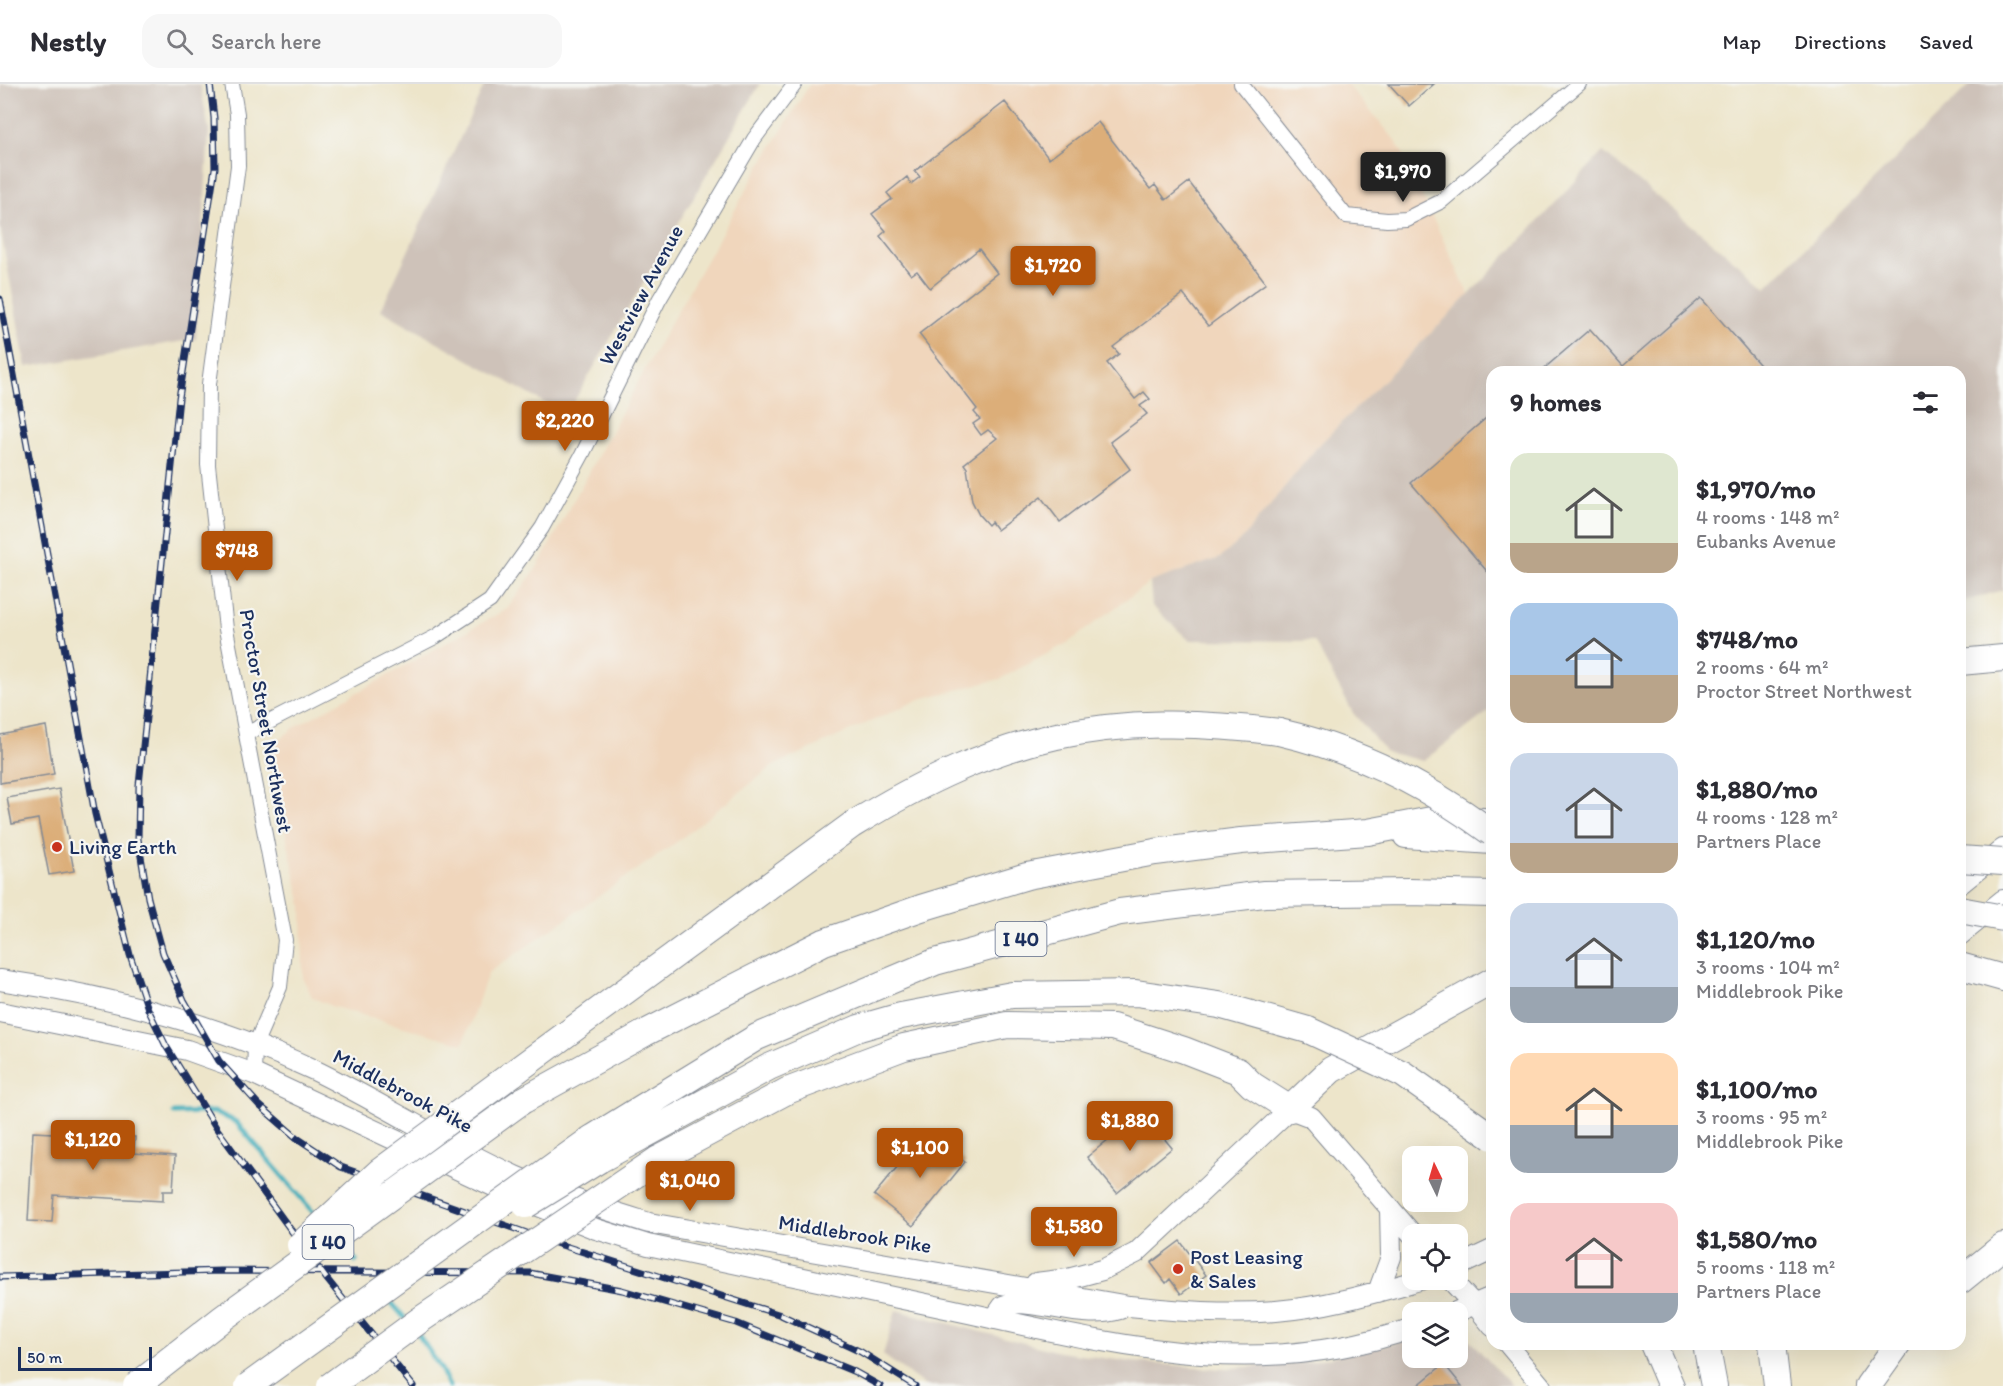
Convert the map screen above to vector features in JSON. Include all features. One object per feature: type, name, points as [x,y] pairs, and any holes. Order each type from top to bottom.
[{"type":"highway","points":[[1966,661],[2003,658]]},
{"type":"highway","points":[[223,1318],[379,1172],[852,825],[898,796],[949,770],[1002,749],[1051,736],[1102,727],[1166,723],[1235,726],[1279,732],[1313,740],[1410,779],[1486,829]]},
{"type":"highway","points":[[1368,832],[1442,818],[1486,822]]},
{"type":"highway","name":"I 40","points":[[136,1386],[223,1318],[522,1101],[645,1034],[824,942],[921,908],[1027,876],[1155,852],[1241,841],[1368,832],[1486,841]]},
{"type":"highway","points":[[1966,859],[2003,862]]},
{"type":"highway","name":"I 40","points":[[248,1386],[369,1299],[595,1150],[757,1037],[935,962],[1120,912],[1264,894],[1408,892],[1486,894]]},
{"type":"highway","points":[[1966,911],[2003,918]]},
{"type":"highway","points":[[330,1386],[420,1320],[657,1160],[787,1091],[904,1047],[1007,1025],[1113,1027],[1184,1050],[1238,1071],[1252,1085],[1290,1109],[1331,1070],[1486,984]]},
{"type":"highway","points":[[595,1150],[769,1067],[859,1028],[901,1016],[1012,995],[1136,993],[1219,1005],[1308,1030],[1402,1074],[1486,1133]]},
{"type":"highway","points":[[1966,1275],[2003,1246]]},
{"type":"highway","points":[[1966,1275],[2003,1255]]},
{"type":"highway","points":[[1656,1350],[1671,1386]]},
{"type":"highway","points":[[1707,1350],[1714,1386]]},
{"type":"highway","points":[[1773,1350],[1777,1386]]},
{"type":"highway","points":[[1869,1386],[1895,1350]]},
{"type":"main road","points":[[1966,879],[2003,849]]},
{"type":"main road","points":[[1966,930],[2003,900]]},
{"type":"main road","name":"Middlebrook Pike","points":[[0,980],[148,1009],[195,1021],[314,1071],[421,1129],[516,1176],[597,1208],[648,1223],[1129,1306],[1205,1313],[1276,1311],[1340,1302],[1402,1285]]},
{"type":"main road","points":[[0,1012],[187,1050],[254,1074],[521,1199],[596,1229],[648,1245],[1122,1346],[1208,1357],[1293,1356],[1382,1339],[1402,1332]]},
{"type":"main road","points":[[1019,1286],[1068,1279],[1094,1272],[1136,1253],[1290,1109],[1311,1117],[1404,1224]]},
{"type":"main road","points":[[1378,1292],[1391,1257],[1390,1208]]},
{"type":"main road","points":[[787,1274],[791,1248]]},
{"type":"main road","points":[[1468,1261],[1486,1253]]},
{"type":"main road","points":[[1466,1290],[1484,1302]]},
{"type":"main road","points":[[1468,1308],[1484,1302]]},
{"type":"main road","points":[[994,1319],[1003,1306],[1012,1303],[1086,1314],[1104,1314],[1129,1306]]},
{"type":"street","name":"Proctor Street Northwest","points":[[232,84],[237,114],[238,166],[209,384],[208,465],[226,629],[285,940],[280,987],[255,1045],[254,1074]]},
{"type":"street","name":"Westview Avenue","points":[[246,734],[404,654],[490,601],[542,528],[582,455],[659,300],[754,139],[795,84]]},
{"type":"street","points":[[1241,84],[1346,216],[1387,220],[1406,219],[1442,201],[1579,84]]},
{"type":"street","points":[[1512,1350],[1542,1386]]},
{"type":"shaded area","points":[[0,84],[200,84],[209,131],[196,339],[26,367],[0,227]]},
{"type":"shaded area","points":[[485,84],[760,84],[566,415],[381,310]]},
{"type":"shaded area","points":[[810,84],[1347,84],[1401,150],[1469,295],[1318,446],[1242,539],[1220,558],[1150,582],[1069,642],[1000,679],[920,699],[773,766],[674,844],[488,973],[463,1044],[331,1006],[312,997],[303,978],[302,906],[272,773],[271,759],[277,742],[295,727],[507,609],[538,566],[661,340],[761,164]]},
{"type":"shaded area","points":[[1971,84],[2003,84],[2003,590],[1966,601],[1966,366],[1486,366],[1486,714],[1423,761],[1386,752],[1353,713],[1314,641],[1189,640],[1152,606],[1150,582],[1220,558],[1242,539],[1318,446],[1469,295],[1603,152],[1766,287]]},
{"type":"shaded area","points":[[896,1310],[1059,1352],[1132,1362],[1222,1369],[1307,1362],[1402,1341],[1402,1368],[1468,1368],[1468,1338],[1512,1386],[926,1386],[883,1355]]},
{"type":"building","points":[[1389,84],[1434,84],[1409,106]]},
{"type":"building","points":[[1005,102],[1049,159],[1098,122],[1150,189],[1155,185],[1166,200],[1189,182],[1266,283],[1208,326],[1183,294],[1113,347],[1119,354],[1107,363],[1135,399],[1144,392],[1150,399],[1140,406],[1147,414],[1110,442],[1130,469],[1060,522],[1041,497],[997,530],[991,522],[988,525],[979,515],[972,501],[967,468],[964,464],[997,438],[988,430],[981,435],[973,424],[980,419],[974,412],[977,409],[919,334],[997,273],[979,249],[930,288],[917,271],[911,275],[880,236],[886,231],[872,214],[892,199],[887,193],[907,177],[911,184],[920,177],[915,171]]},
{"type":"building","points":[[1701,298],[1761,366],[1623,366]]},
{"type":"building","points":[[1590,329],[1623,366],[1547,366]]},
{"type":"building","points":[[1486,418],[1486,570],[1411,483]]},
{"type":"building","points":[[46,726],[54,774],[0,783],[0,735]]},
{"type":"building","name":"Living Earth","points":[[59,789],[74,871],[49,875],[38,819],[12,824],[7,798]]},
{"type":"building","points":[[1142,1112],[1172,1148],[1117,1193],[1087,1157]]},
{"type":"building","points":[[927,1131],[965,1162],[913,1226],[874,1195]]},
{"type":"building","points":[[33,1132],[135,1137],[134,1153],[175,1156],[173,1191],[163,1191],[163,1201],[54,1195],[52,1222],[28,1221]]},
{"type":"building","name":"Post Leasing & Sales","points":[[1180,1241],[1206,1275],[1181,1294],[1170,1279],[1166,1283],[1151,1263]]},
{"type":"building","points":[[1439,1368],[1447,1368],[1462,1386],[1417,1386]]},
{"type":"waterway","points":[[174,1113],[215,1112],[236,1122],[318,1218]]},
{"type":"waterway","points":[[340,1243],[356,1261]]},
{"type":"waterway","points":[[385,1295],[408,1322]]},
{"type":"waterway","points":[[416,1331],[441,1369],[449,1386]]},
{"type":"railway","points":[[210,84],[214,118],[215,168],[179,398],[139,785],[138,839],[148,898],[163,953],[184,1000],[219,1061],[259,1105],[297,1138],[341,1167],[552,1242],[781,1315],[861,1352],[915,1386]]},
{"type":"railway","points":[[0,299],[95,814],[130,955],[148,1009],[166,1046],[217,1129],[326,1278],[413,1386]]},
{"type":"railway","points":[[0,1277],[221,1271],[530,1273],[622,1290],[736,1323],[855,1372],[880,1386]]},
{"type":"place","name":"Living Earth","points":[[57,847]]},
{"type":"place","name":"Post Leasing & Sales","points":[[1178,1269]]}]
